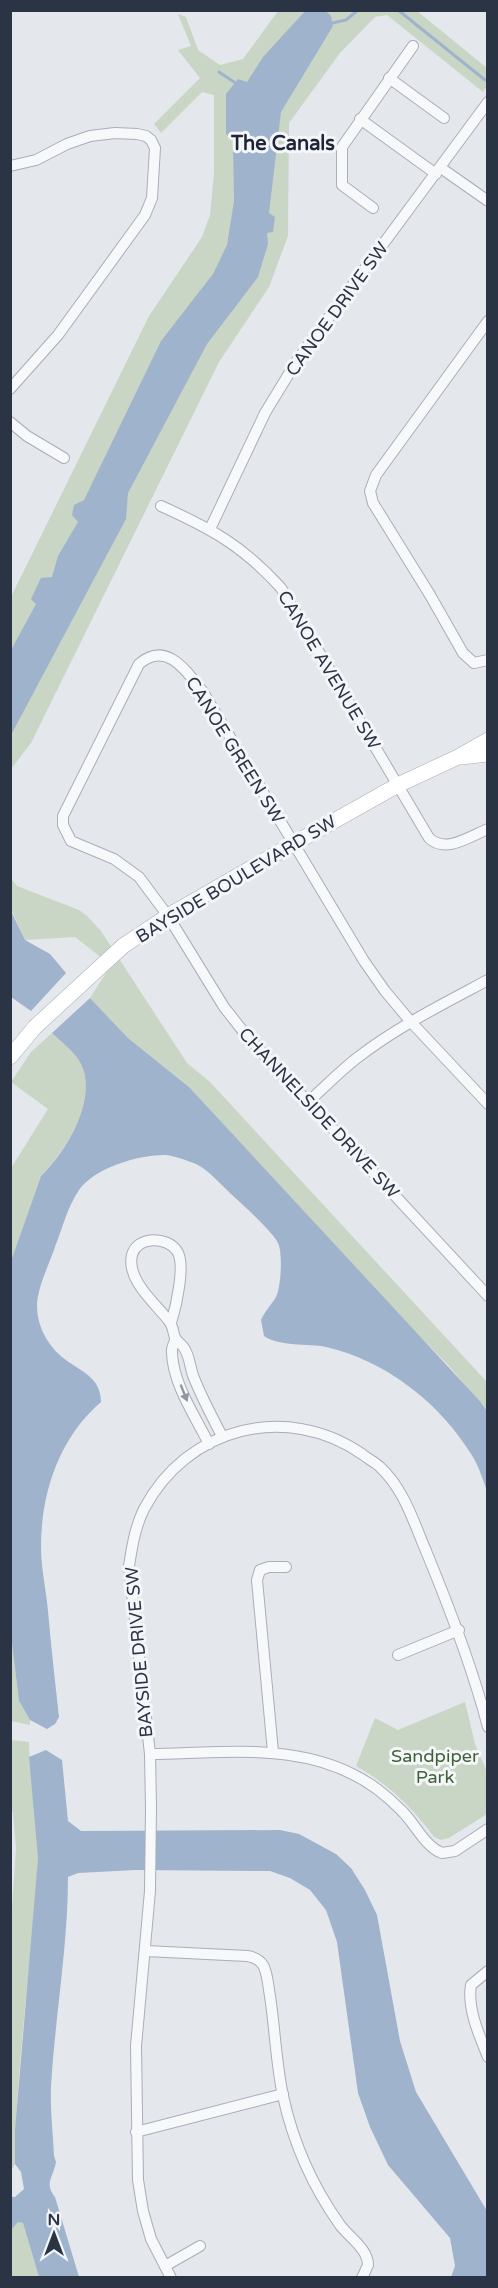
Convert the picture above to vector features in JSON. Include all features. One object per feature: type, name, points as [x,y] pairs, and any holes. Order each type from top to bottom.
[{"type":"street","points":[[373,208],[342,185],[342,147],[413,46]]},
{"type":"street","points":[[389,78],[444,117]]},
{"type":"street","name":"CANOE DRIVE SW","points":[[210,529],[265,413],[296,362],[488,102]]},
{"type":"street","points":[[360,119],[488,201]]},
{"type":"street","points":[[10,166],[36,160],[67,144],[90,136],[137,134],[151,140],[155,148],[152,198],[145,215],[58,335],[10,389]]},
{"type":"street","points":[[488,321],[376,475],[370,491],[373,503],[463,653],[474,663],[488,660]]},
{"type":"street","points":[[10,422],[27,436],[64,458]]},
{"type":"street","name":"CANOE AVENUE SW","points":[[161,506],[210,529],[238,547],[262,567],[281,588],[434,843],[452,844],[488,829]]},
{"type":"street","name":"CANOE GREEN SW","points":[[168,916],[139,877],[114,859],[71,841],[63,825],[63,816],[139,664],[146,658],[164,655],[174,659],[189,674],[203,692],[293,844]]},
{"type":"street","name":"BAYSIDE BOULEVARD SW","points":[[10,1057],[35,1027],[92,973],[123,946],[168,916],[398,785],[488,740]]},
{"type":"street","name":"BAYSIDE BOULEVARD SW","points":[[458,757],[488,754]]},
{"type":"street","points":[[293,844],[364,961],[385,991],[488,1104]]},
{"type":"street","name":"CHANNELSIDE DRIVE SW","points":[[168,916],[225,1007],[246,1035],[488,1296]]},
{"type":"street","points":[[309,1101],[356,1059],[411,1022],[488,980]]},
{"type":"street","points":[[171,1323],[176,1308],[181,1268],[178,1252],[167,1242],[154,1240],[141,1243],[132,1254],[131,1268],[139,1284],[171,1323],[176,1339],[185,1349],[193,1375],[222,1436]]},
{"type":"street","points":[[176,1339],[171,1351],[177,1376],[186,1400],[209,1444]]},
{"type":"street","name":"BAYSIDE DRIVE SW","points":[[171,2277],[151,2239],[143,2211],[138,2180],[136,2133],[136,2046],[150,1891],[151,1808],[150,1754],[129,1566],[134,1538],[144,1509],[161,1484],[183,1461],[222,1436],[246,1428],[287,1426],[316,1432],[348,1445],[381,1468],[403,1497],[459,1630],[488,1727]]},
{"type":"street","points":[[273,1752],[257,1580],[260,1570],[268,1567],[286,1567]]},
{"type":"street","points":[[398,1655],[459,1630]]},
{"type":"street","points":[[150,1754],[273,1752],[314,1758],[345,1770],[376,1788],[403,1811],[429,1845],[442,1853],[455,1851],[488,1828]]},
{"type":"street","points":[[146,1951],[248,1956],[260,1961],[266,1974],[283,2094],[299,2151],[320,2194],[342,2227],[365,2253],[368,2259],[367,2270],[362,2277]]},
{"type":"street","points":[[488,1971],[471,1985],[470,1993],[479,2035],[488,2057]]},
{"type":"street","points":[[136,2133],[283,2094]]},
{"type":"street","points":[[165,2266],[200,2246]]},
{"type":"green space","points":[[278,11],[417,11],[487,68],[487,86],[483,92],[387,15],[375,17],[340,53],[289,123],[288,236],[269,287],[219,362],[31,743],[11,769],[10,599],[149,316],[202,237],[210,215],[214,173],[214,95],[202,92],[161,133],[154,124],[200,78],[178,50],[191,46],[178,14],[186,17],[198,50],[220,65],[243,59]]},
{"type":"green space","points":[[10,877],[17,886],[79,910],[101,931],[187,1063],[210,1082],[487,1382],[487,1411],[450,1367],[391,1307],[189,1087],[128,1038],[90,998],[111,965],[75,937],[25,940],[11,909]]},
{"type":"green space","points":[[52,1033],[79,1060],[85,1078],[85,1093],[77,1124],[60,1153],[41,1176],[11,1261],[11,1168],[48,1109],[11,1082],[31,1052]]},
{"type":"green space","points":[[10,1627],[19,1701],[30,1720],[30,1725],[11,1721]]},
{"type":"green space","name":"Sandpiper Park","points":[[465,1702],[475,1744],[487,1772],[487,1814],[449,1838],[441,1840],[434,1837],[399,1797],[379,1780],[356,1766],[375,1718],[398,1730]]},
{"type":"green space","points":[[11,1740],[29,1742],[38,1860],[18,2088],[15,2164],[10,2172],[10,1937],[16,1849],[13,1812],[11,1811]]},
{"type":"green space","points":[[18,2221],[23,2223],[39,2277],[11,2278],[11,2230]]},
{"type":"water","points":[[306,10],[326,11],[331,16],[333,26],[281,112],[269,213],[275,217],[273,232],[267,233],[268,244],[258,277],[207,344],[128,493],[126,519],[11,735],[11,650],[36,604],[31,599],[41,578],[52,577],[58,556],[78,522],[72,515],[74,505],[84,500],[161,341],[213,274],[227,245],[234,201],[233,141],[226,134],[226,94],[238,79],[247,82],[263,57]]},
{"type":"water","points":[[10,909],[25,940],[50,954],[66,973],[31,1011],[11,997]]},
{"type":"water","points":[[90,998],[128,1038],[189,1087],[478,1399],[487,1411],[487,1491],[475,1461],[460,1438],[445,1419],[410,1387],[391,1374],[349,1354],[326,1347],[278,1342],[264,1336],[261,1320],[276,1297],[279,1286],[280,1248],[264,1225],[210,1174],[196,1164],[166,1155],[131,1160],[106,1169],[86,1182],[72,1203],[42,1282],[37,1305],[41,1327],[47,1340],[62,1357],[93,1380],[100,1393],[101,1402],[86,1416],[64,1449],[55,1468],[44,1507],[41,1555],[59,1717],[55,1724],[47,1729],[30,1720],[19,1701],[10,1627],[11,1261],[41,1176],[60,1153],[77,1124],[85,1093],[85,1078],[79,1060],[52,1033]]},
{"type":"water","points":[[46,1750],[62,1760],[68,1821],[81,1831],[280,1830],[299,1834],[336,1854],[351,1868],[377,1915],[400,2041],[416,2092],[487,2211],[487,2277],[451,2277],[455,2266],[450,2238],[388,2165],[370,2127],[358,2093],[337,1942],[326,1910],[310,1890],[290,1878],[270,1871],[135,1870],[78,1873],[68,1877],[66,1930],[51,2087],[56,2162],[50,2188],[55,2197],[79,2277],[39,2277],[23,2223],[18,2222],[11,2230],[11,2197],[15,2197],[24,2189],[21,2172],[15,2164],[15,2130],[38,1858],[29,1757]]},
{"type":"waterway","points":[[332,23],[346,20],[358,10]]},
{"type":"waterway","points":[[398,10],[485,80]]},
{"type":"waterway","points":[[219,72],[237,84]]},
{"type":"district","name":"The Canals","points":[[283,143]]}]
